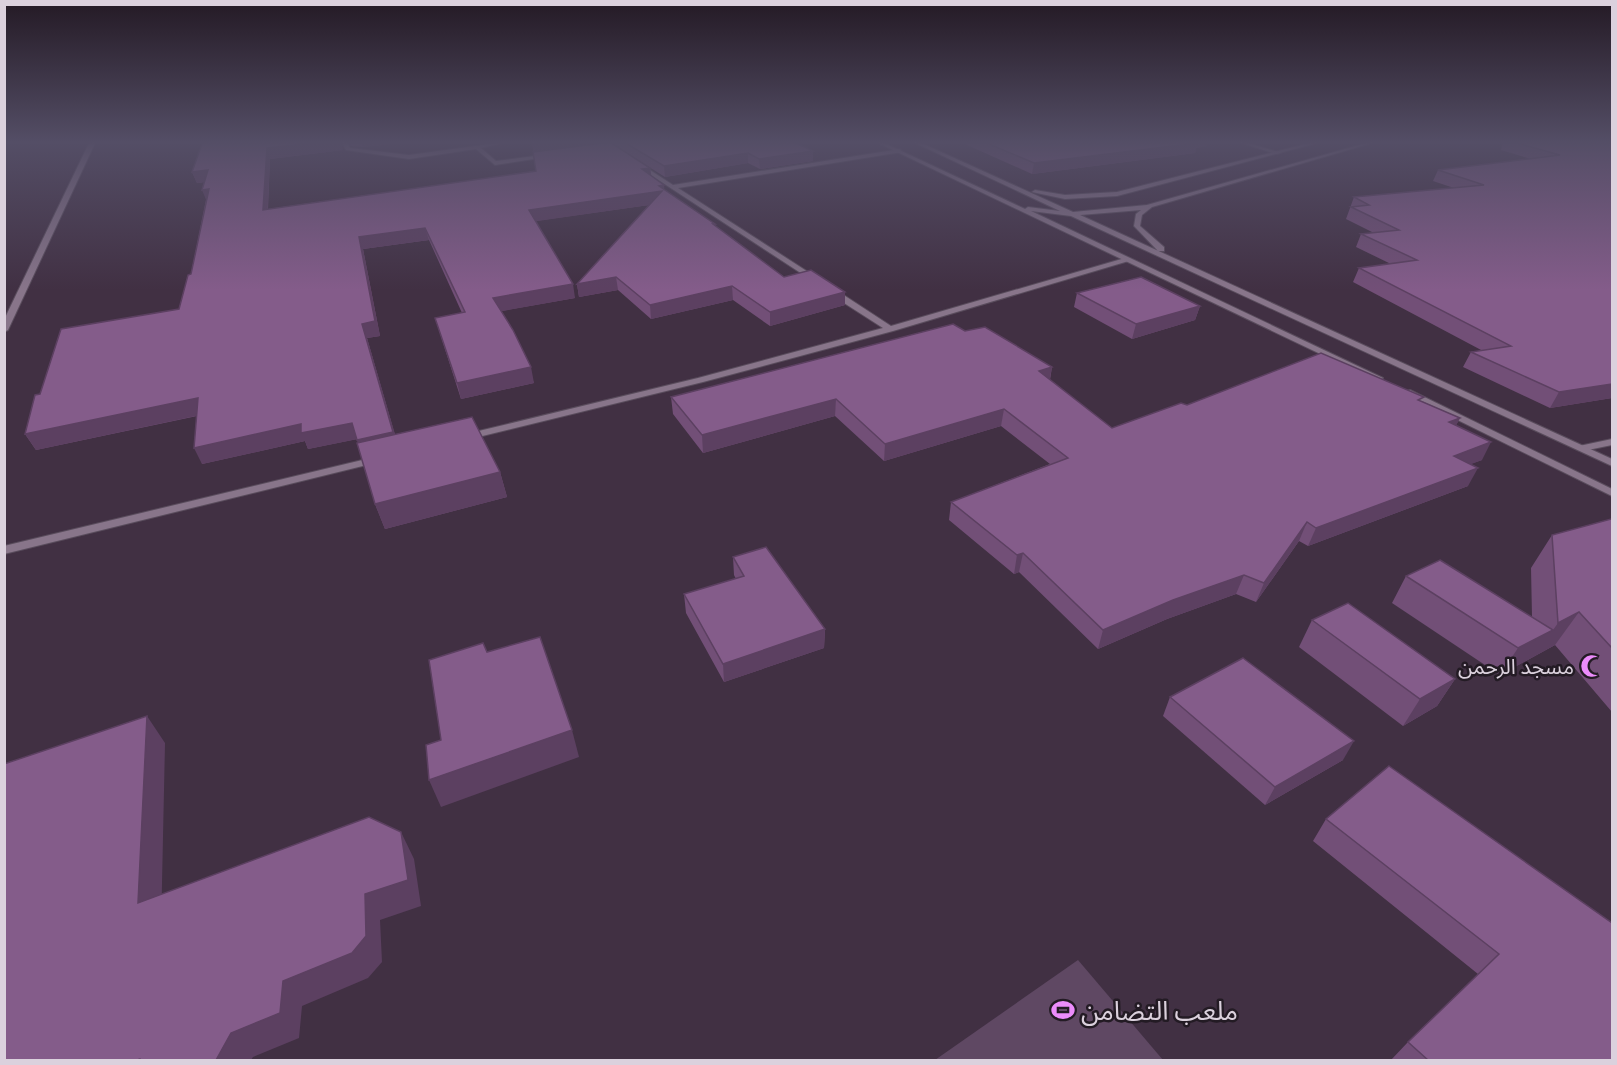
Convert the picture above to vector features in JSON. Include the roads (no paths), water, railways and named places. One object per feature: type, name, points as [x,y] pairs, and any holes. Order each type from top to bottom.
[{"type":"street","points":[[4,330],[70,191]]},
{"type":"street","points":[[679,191],[821,284]]},
{"type":"street","points":[[984,191],[1386,382]]},
{"type":"street","points":[[1021,191],[1584,448],[1612,463]]},
{"type":"street","points":[[1032,191],[1065,197],[1117,194]]},
{"type":"street","points":[[1068,231],[1073,214],[1117,194],[1130,191]]},
{"type":"street","points":[[1018,207],[1073,214],[1150,206],[1203,191]]},
{"type":"street","points":[[1150,206],[1139,214],[1137,226],[1171,258]]},
{"type":"street","points":[[456,440],[700,380],[890,329],[1128,260]]},
{"type":"street","points":[[831,291],[890,329]]},
{"type":"street","points":[[1397,387],[1612,493]]},
{"type":"street","points":[[1584,448],[1612,442]]},
{"type":"street","points":[[4,550],[387,457]]},
{"type":"place","name":"مسجد الرحمن","points":[[1592,666]]},
{"type":"place","name":"ملعب التضامن","points":[[1063,1010]]}]
